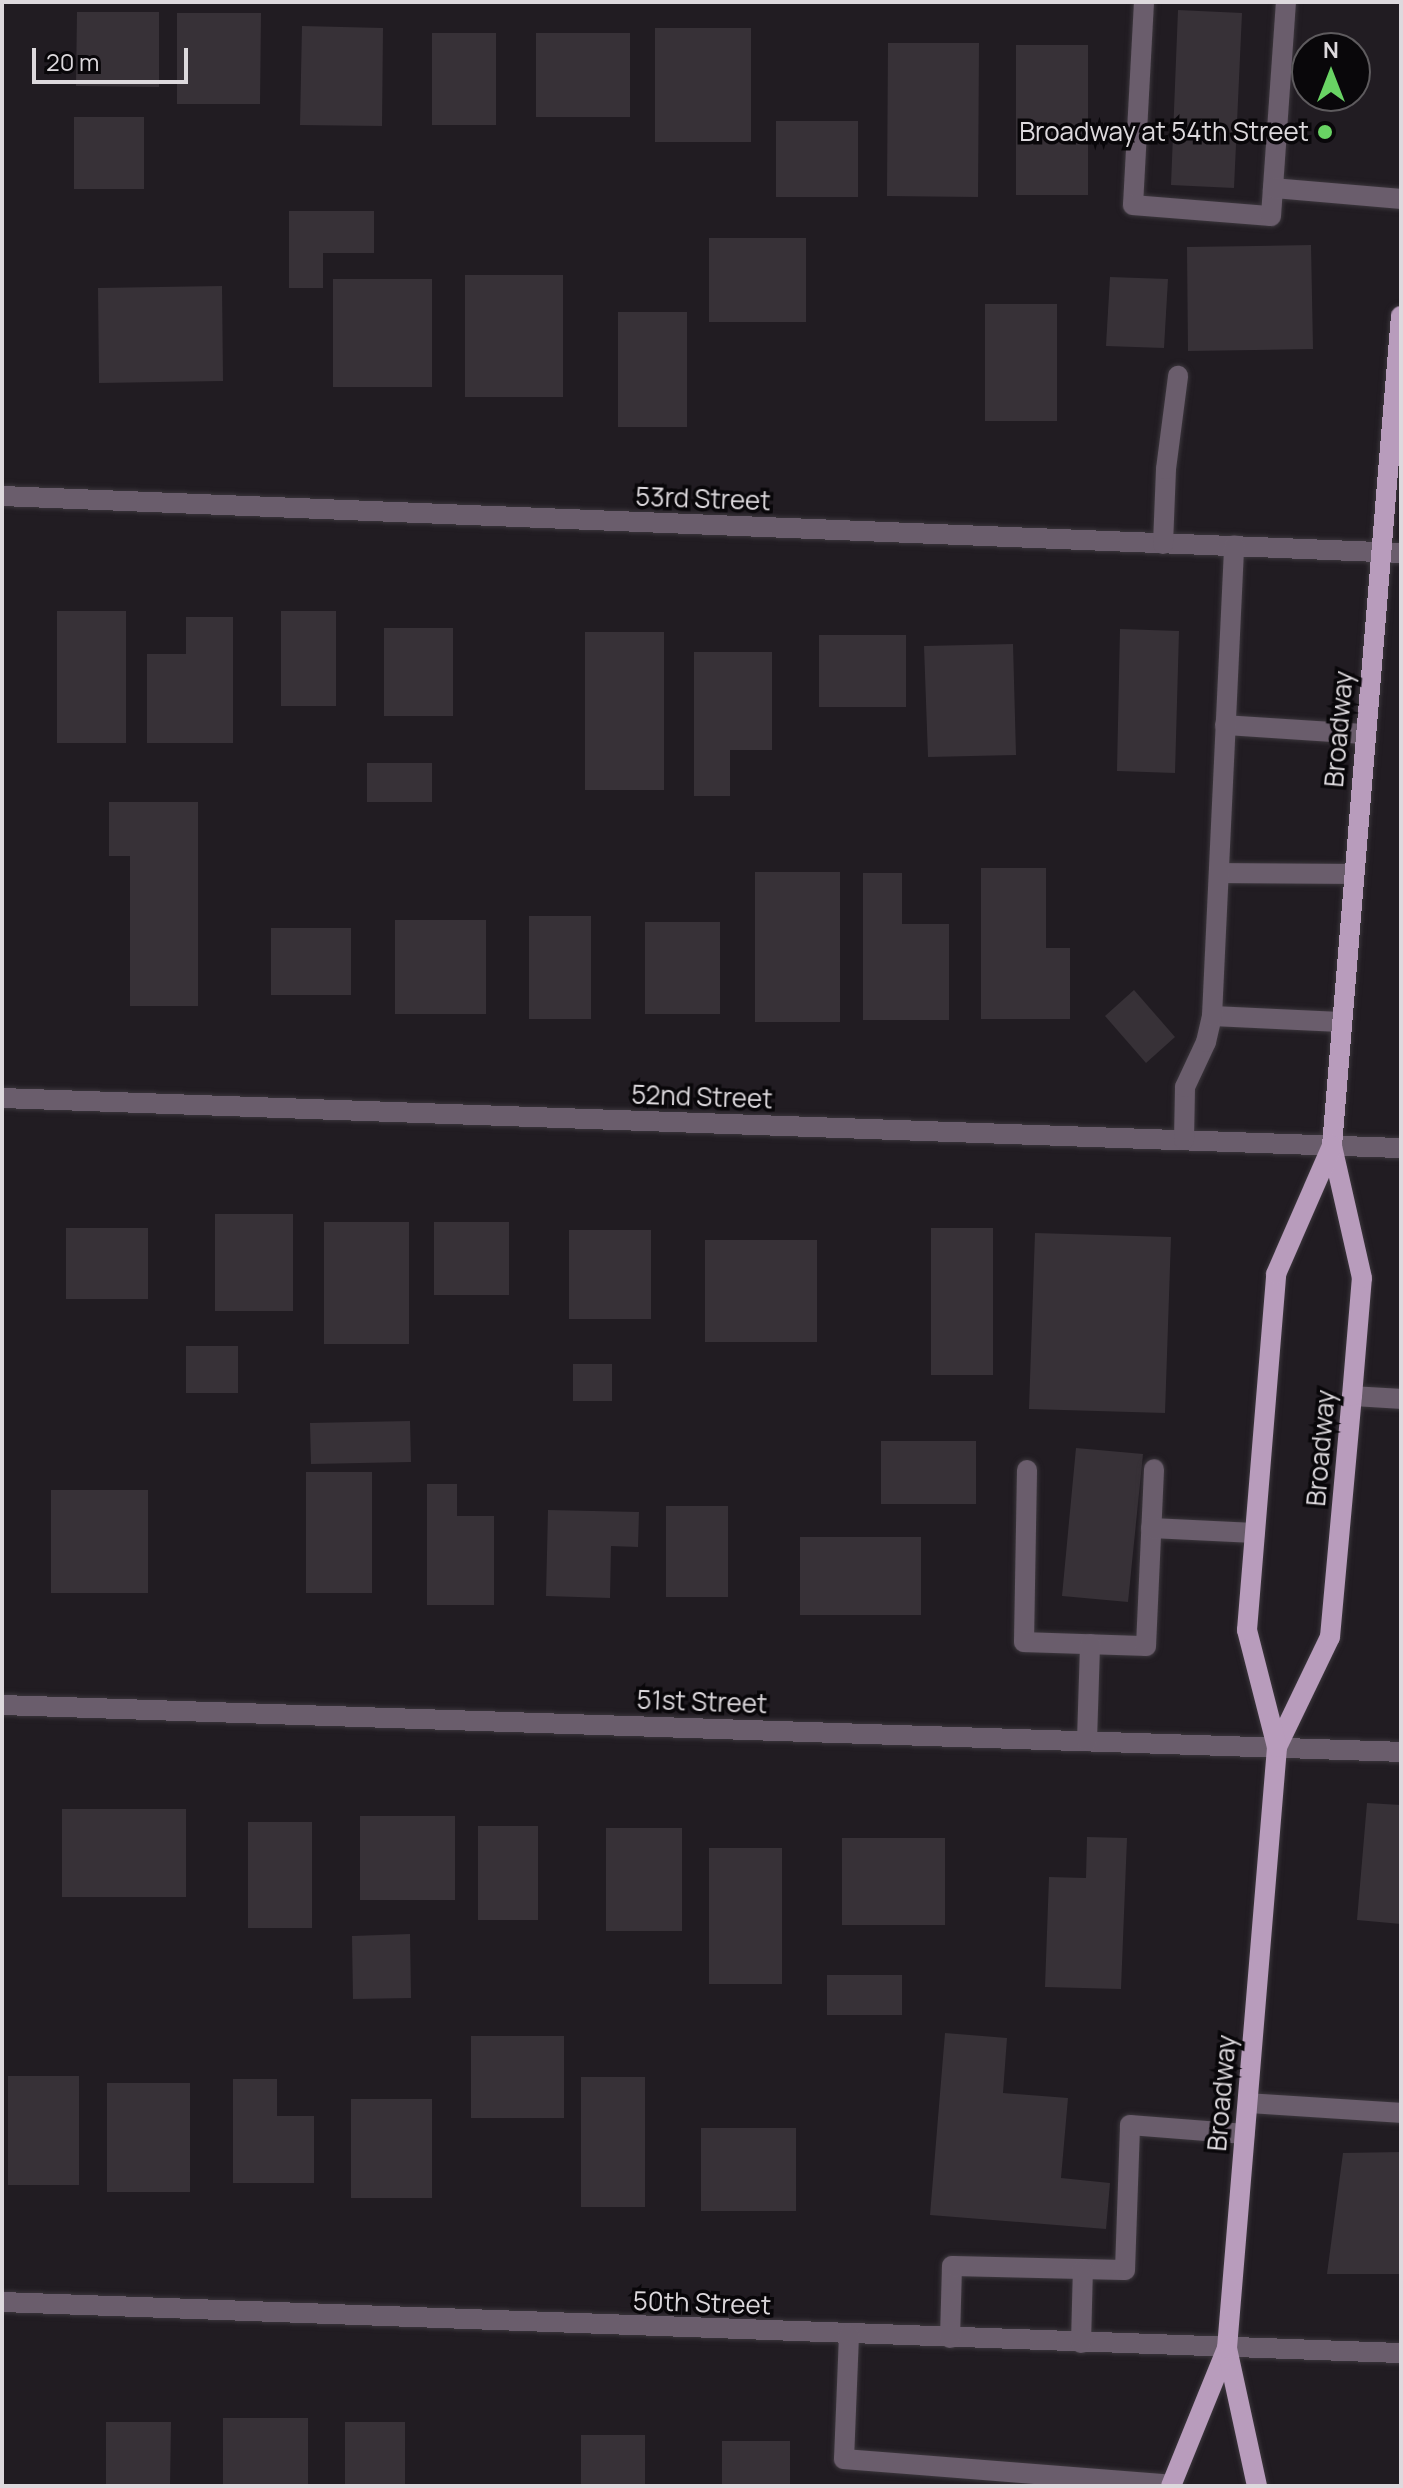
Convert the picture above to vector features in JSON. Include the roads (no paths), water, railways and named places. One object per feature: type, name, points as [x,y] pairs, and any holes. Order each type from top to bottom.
[{"type":"main road","name":"Broadway","points":[[1277,1747],[1330,1637],[1352,1396],[1362,1278],[1332,1146],[1401,316]]},
{"type":"main road","name":"Broadway","points":[[1257,2486],[1227,2348],[1277,1747],[1247,1630],[1276,1274],[1332,1146]]},
{"type":"main road","name":"Broadway","points":[[1171,2486],[1227,2348]]},
{"type":"street","points":[[1144,2],[1133,205],[1271,216],[1286,2]]},
{"type":"street","points":[[1273,188],[1401,199]]},
{"type":"street","points":[[1163,544],[1166,469],[1178,376]]},
{"type":"street","name":"53rd Street","points":[[2,496],[1401,553]]},
{"type":"street","points":[[1184,1140],[1185,1087],[1206,1042],[1212,1016],[1234,546]]},
{"type":"street","points":[[1225,725],[1365,734]]},
{"type":"street","points":[[1219,873],[1353,874]]},
{"type":"street","points":[[1212,1016],[1341,1022]]},
{"type":"street","name":"52nd Street","points":[[2,1098],[1401,1148]]},
{"type":"street","points":[[1352,1396],[1401,1399]]},
{"type":"street","points":[[1027,1470],[1024,1642],[1146,1646],[1154,1469]]},
{"type":"street","points":[[1151,1528],[1255,1533]]},
{"type":"street","points":[[1087,1741],[1090,1644]]},
{"type":"street","name":"51st Street","points":[[2,1705],[1401,1752]]},
{"type":"street","points":[[1248,2103],[1401,2113]]},
{"type":"street","points":[[950,2338],[952,2266],[1125,2270],[1130,2125],[1245,2134]]},
{"type":"street","points":[[1081,2343],[1083,2269]]},
{"type":"street","name":"50th Street","points":[[2,2302],[1401,2353]]},
{"type":"street","points":[[849,2335],[844,2459],[1171,2486]]},
{"type":"place","name":"Broadway at 54th Street","points":[[1325,132]]}]
